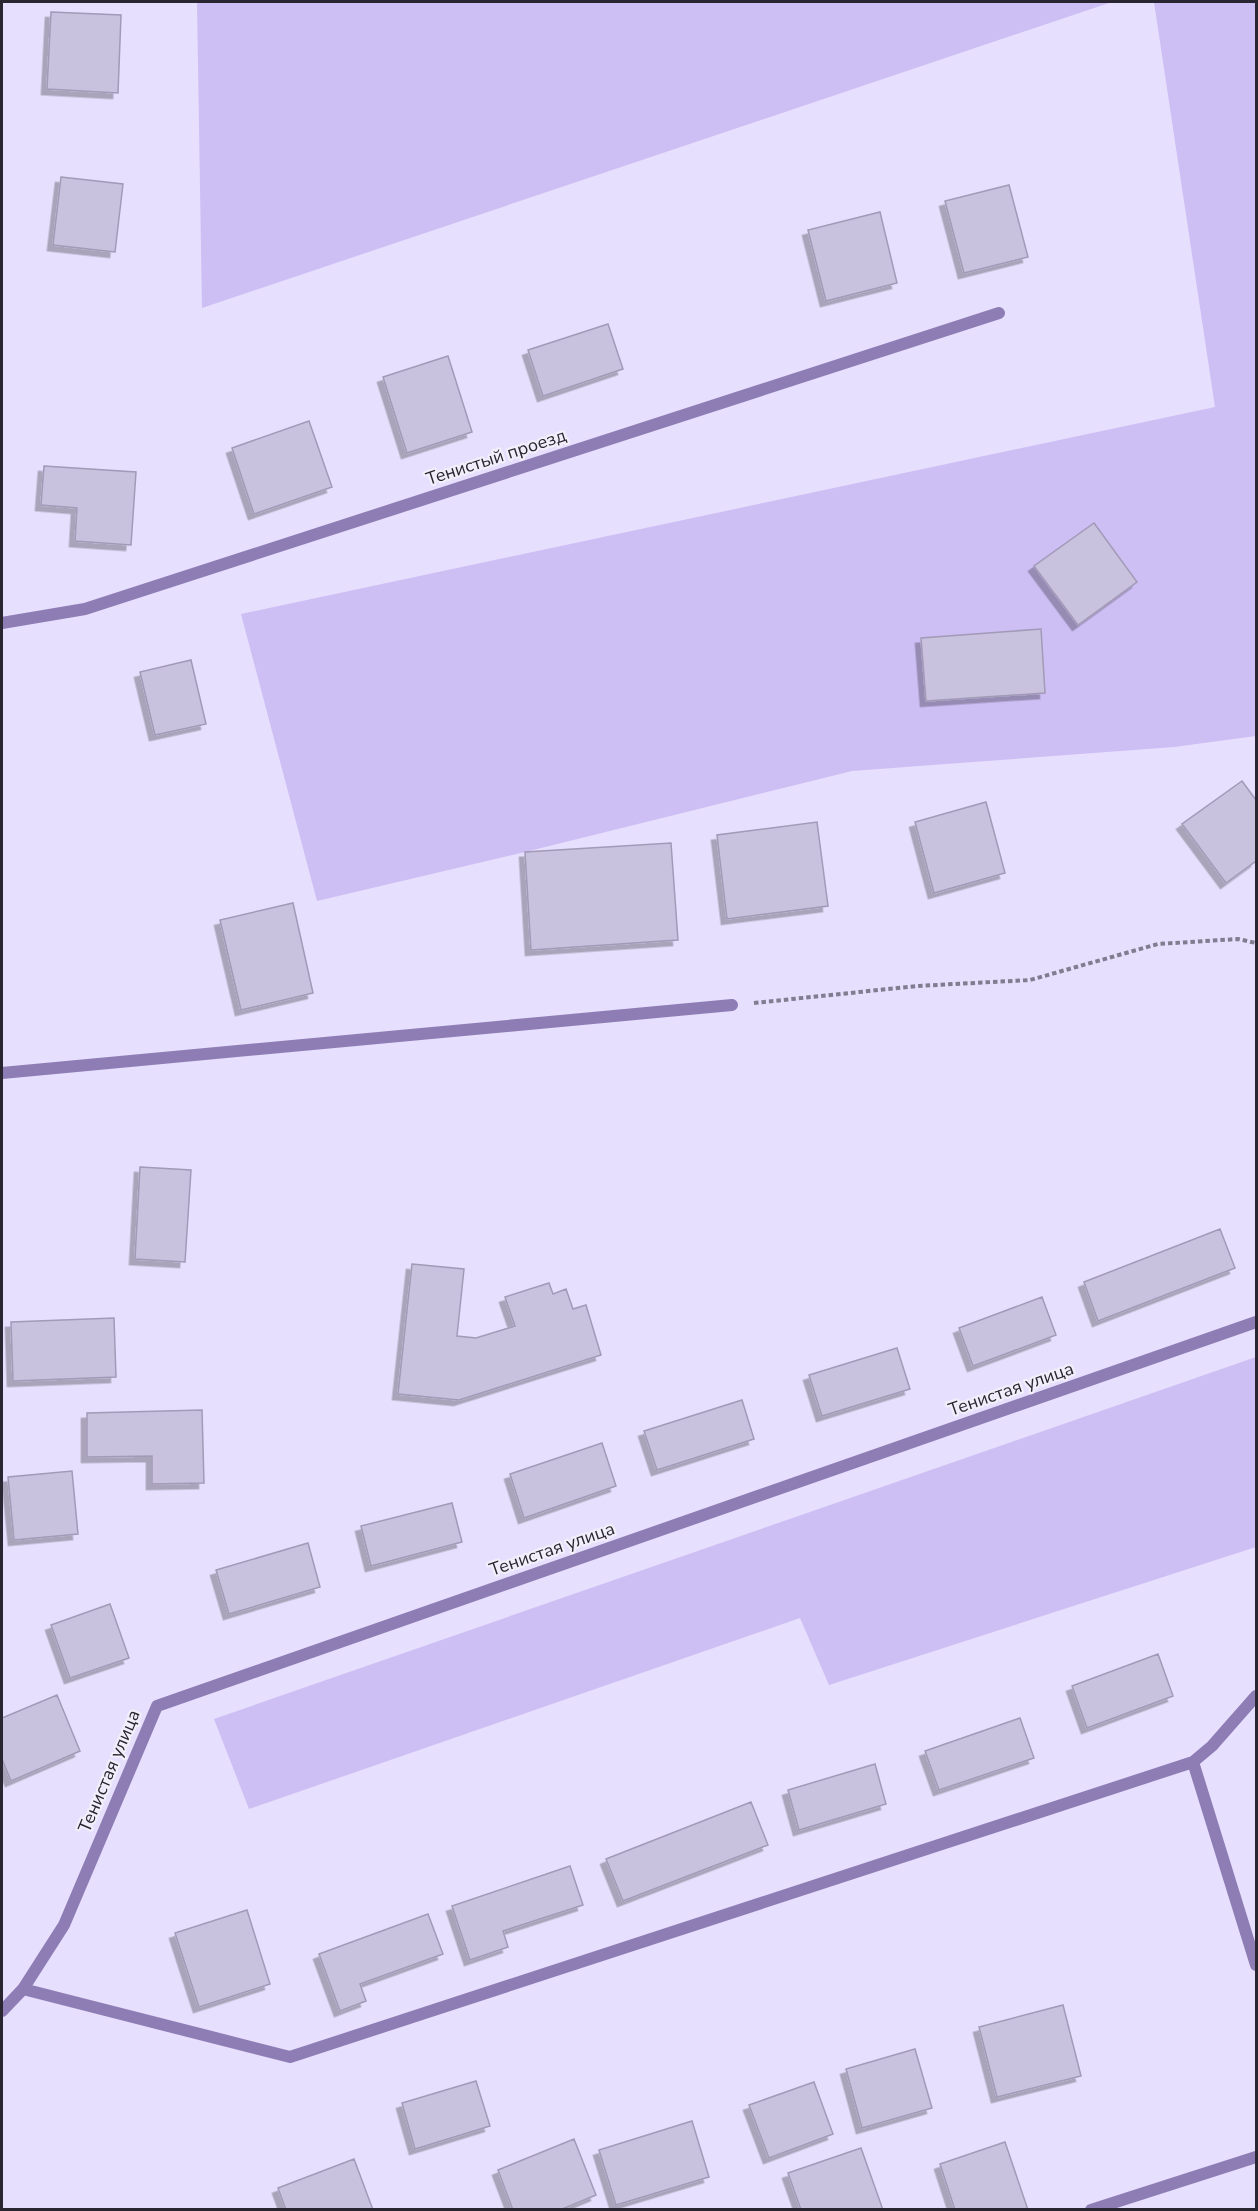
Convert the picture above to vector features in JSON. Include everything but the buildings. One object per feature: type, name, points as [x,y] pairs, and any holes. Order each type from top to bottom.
[{"type":"street","name":"Тенистый проезд","points":[[2,623],[85,609],[999,313]]},
{"type":"street","points":[[2,1073],[732,1005]]},
{"type":"street","name":"Тенистая улица","points":[[2,2011],[23,1989],[64,1925],[156,1706],[1257,1322]]},
{"type":"street","points":[[23,1989],[290,2057],[1193,1762],[1212,1746],[1257,1696]]},
{"type":"street","points":[[1193,1762],[1257,1965]]},
{"type":"street","points":[[1091,2210],[1257,2157]]},
{"type":"path","points":[[732,1005],[917,986],[1030,980],[1158,944],[1238,939],[1257,943]]},
{"type":"shaded area","points":[[197,2],[1112,2],[202,308]]},
{"type":"shaded area","points":[[1154,2],[1256,2],[1256,736],[1174,747],[852,771],[317,901],[241,614],[1215,407]]},
{"type":"shaded area","points":[[1256,1357],[1256,1547],[829,1685],[800,1618],[249,1809],[214,1719]]}]
